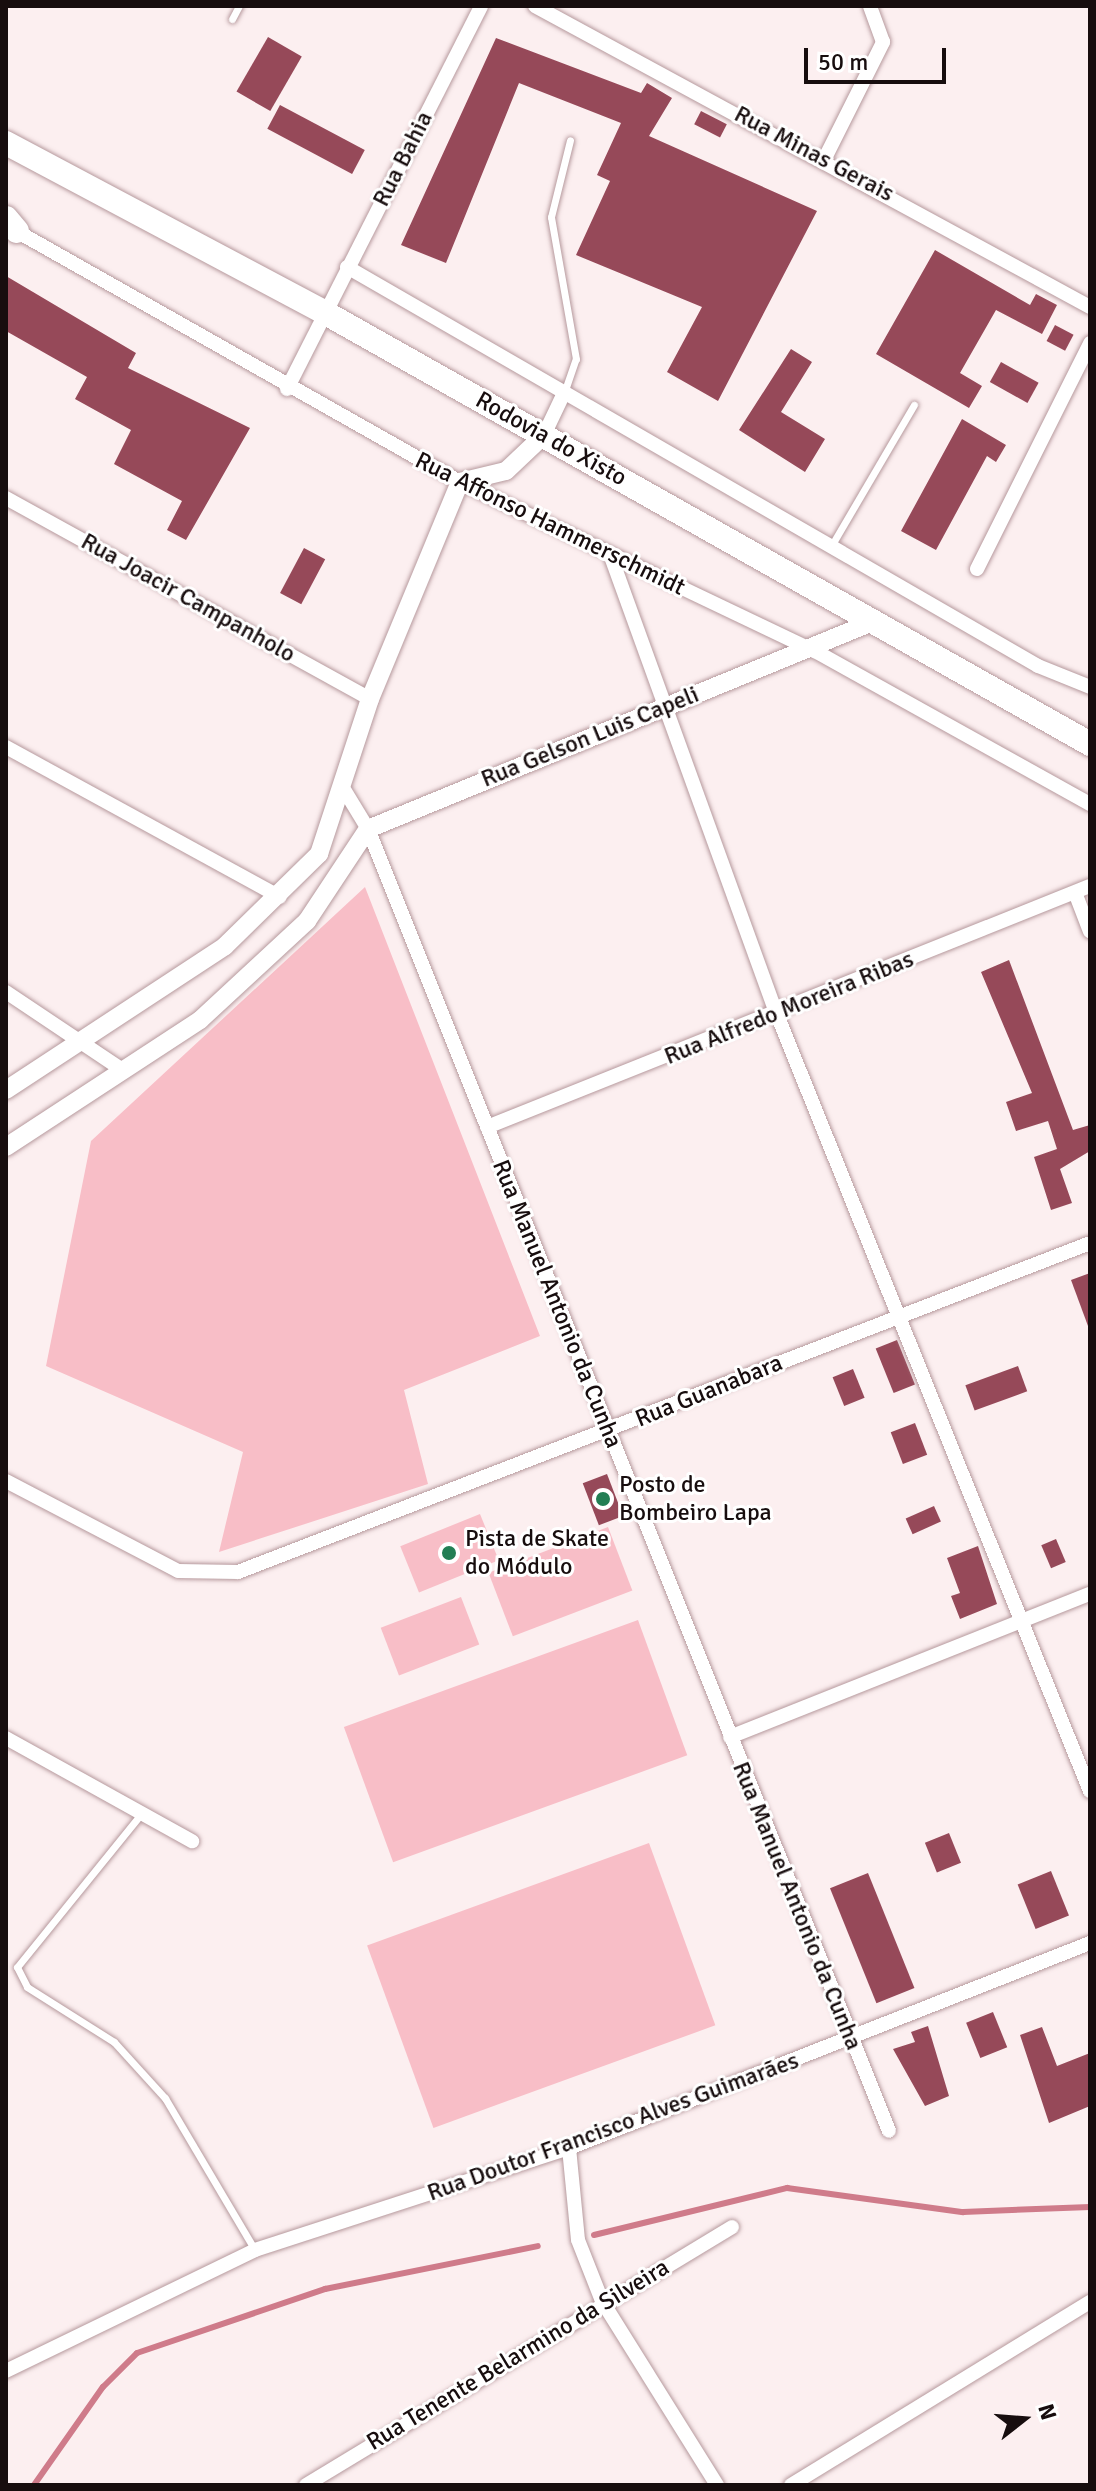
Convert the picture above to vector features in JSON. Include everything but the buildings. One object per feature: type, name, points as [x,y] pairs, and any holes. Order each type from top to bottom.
[{"type":"highway","name":"Rodovia do Xisto","points":[[6,143],[322,311],[1090,744]]},
{"type":"street","name":"Rua Bahia","points":[[287,389],[322,311],[481,6]]},
{"type":"street","name":"Rua Minas Gerais","points":[[535,6],[825,158],[1090,307]]},
{"type":"street","points":[[825,158],[883,42],[870,6]]},
{"type":"street","name":"Rua Affonso Hammerschmidt","points":[[10,225],[287,389],[460,482],[815,651],[1090,804]]},
{"type":"street","points":[[347,267],[1038,666],[1090,687]]},
{"type":"street","points":[[977,569],[1090,343]]},
{"type":"street","points":[[6,1090],[80,1036],[225,946],[280,897],[319,854],[345,791],[370,699],[460,482],[506,471],[544,435],[564,393]]},
{"type":"street","name":"Rua Joacir Campanholo","points":[[6,498],[370,699]]},
{"type":"street","points":[[610,554],[776,1012],[901,1314],[1090,1791]]},
{"type":"street","name":"Rua Gelson Luis Capeli","points":[[368,829],[665,705],[815,651],[875,621]]},
{"type":"street","points":[[6,747],[280,897]]},
{"type":"street","name":"Rua Manuel Antonio da Cunha","points":[[345,791],[368,829],[849,2038],[889,2131]]},
{"type":"street","points":[[6,1147],[118,1067],[200,1020],[307,921],[368,829]]},
{"type":"street","name":"Rua Alfredo Moreira Ribas","points":[[487,1127],[1076,895],[1090,886]]},
{"type":"street","points":[[1076,895],[1090,931]]},
{"type":"street","points":[[6,992],[80,1036],[118,1067]]},
{"type":"street","name":"Rua Guanabara","points":[[6,1481],[178,1571],[238,1572],[1090,1243]]},
{"type":"street","points":[[730,1737],[1090,1594]]},
{"type":"street","points":[[6,1738],[192,1841]]},
{"type":"street","name":"Rua Doutor Francisco Alves Guimarães","points":[[6,2371],[255,2250],[569,2148],[1090,1943]]},
{"type":"street","points":[[569,2148],[578,2240],[602,2301],[717,2485]]},
{"type":"street","name":"Rua Tenente Belarmino da Silveira","points":[[306,2485],[602,2301],[732,2227]]},
{"type":"street","points":[[791,2485],[1090,2302]]},
{"type":"lane","points":[[232,19],[239,6]]},
{"type":"lane","points":[[564,393],[576,359],[551,217],[570,140]]},
{"type":"lane","points":[[830,548],[914,405]]},
{"type":"lane","points":[[141,1814],[17,1967],[27,1987],[114,2042],[165,2098],[255,2250]]},
{"type":"shaded area","points":[[365,887],[540,1336],[404,1390],[428,1484],[219,1552],[243,1452],[46,1366],[91,1141]]},
{"type":"shaded area","name":"Pista de Skate do Módulo","points":[[480,1514],[499,1560],[419,1593],[400,1546]]},
{"type":"shaded area","points":[[608,1527],[632,1590],[513,1636],[489,1573]]},
{"type":"shaded area","points":[[461,1597],[479,1645],[399,1675],[381,1628]]},
{"type":"shaded area","points":[[638,1620],[687,1755],[393,1862],[344,1727]]},
{"type":"shaded area","points":[[649,1843],[715,2025],[433,2128],[367,1946]]},
{"type":"waterway","points":[[594,2235],[787,2188],[963,2212],[1090,2207]]},
{"type":"waterway","points":[[34,2485],[103,2387],[137,2353],[325,2289],[538,2246]]},
{"type":"place","name":"Posto de Bombeiro Lapa","points":[[603,1499]]},
{"type":"place","name":"Pista de Skate do Módulo","points":[[449,1553]]}]
